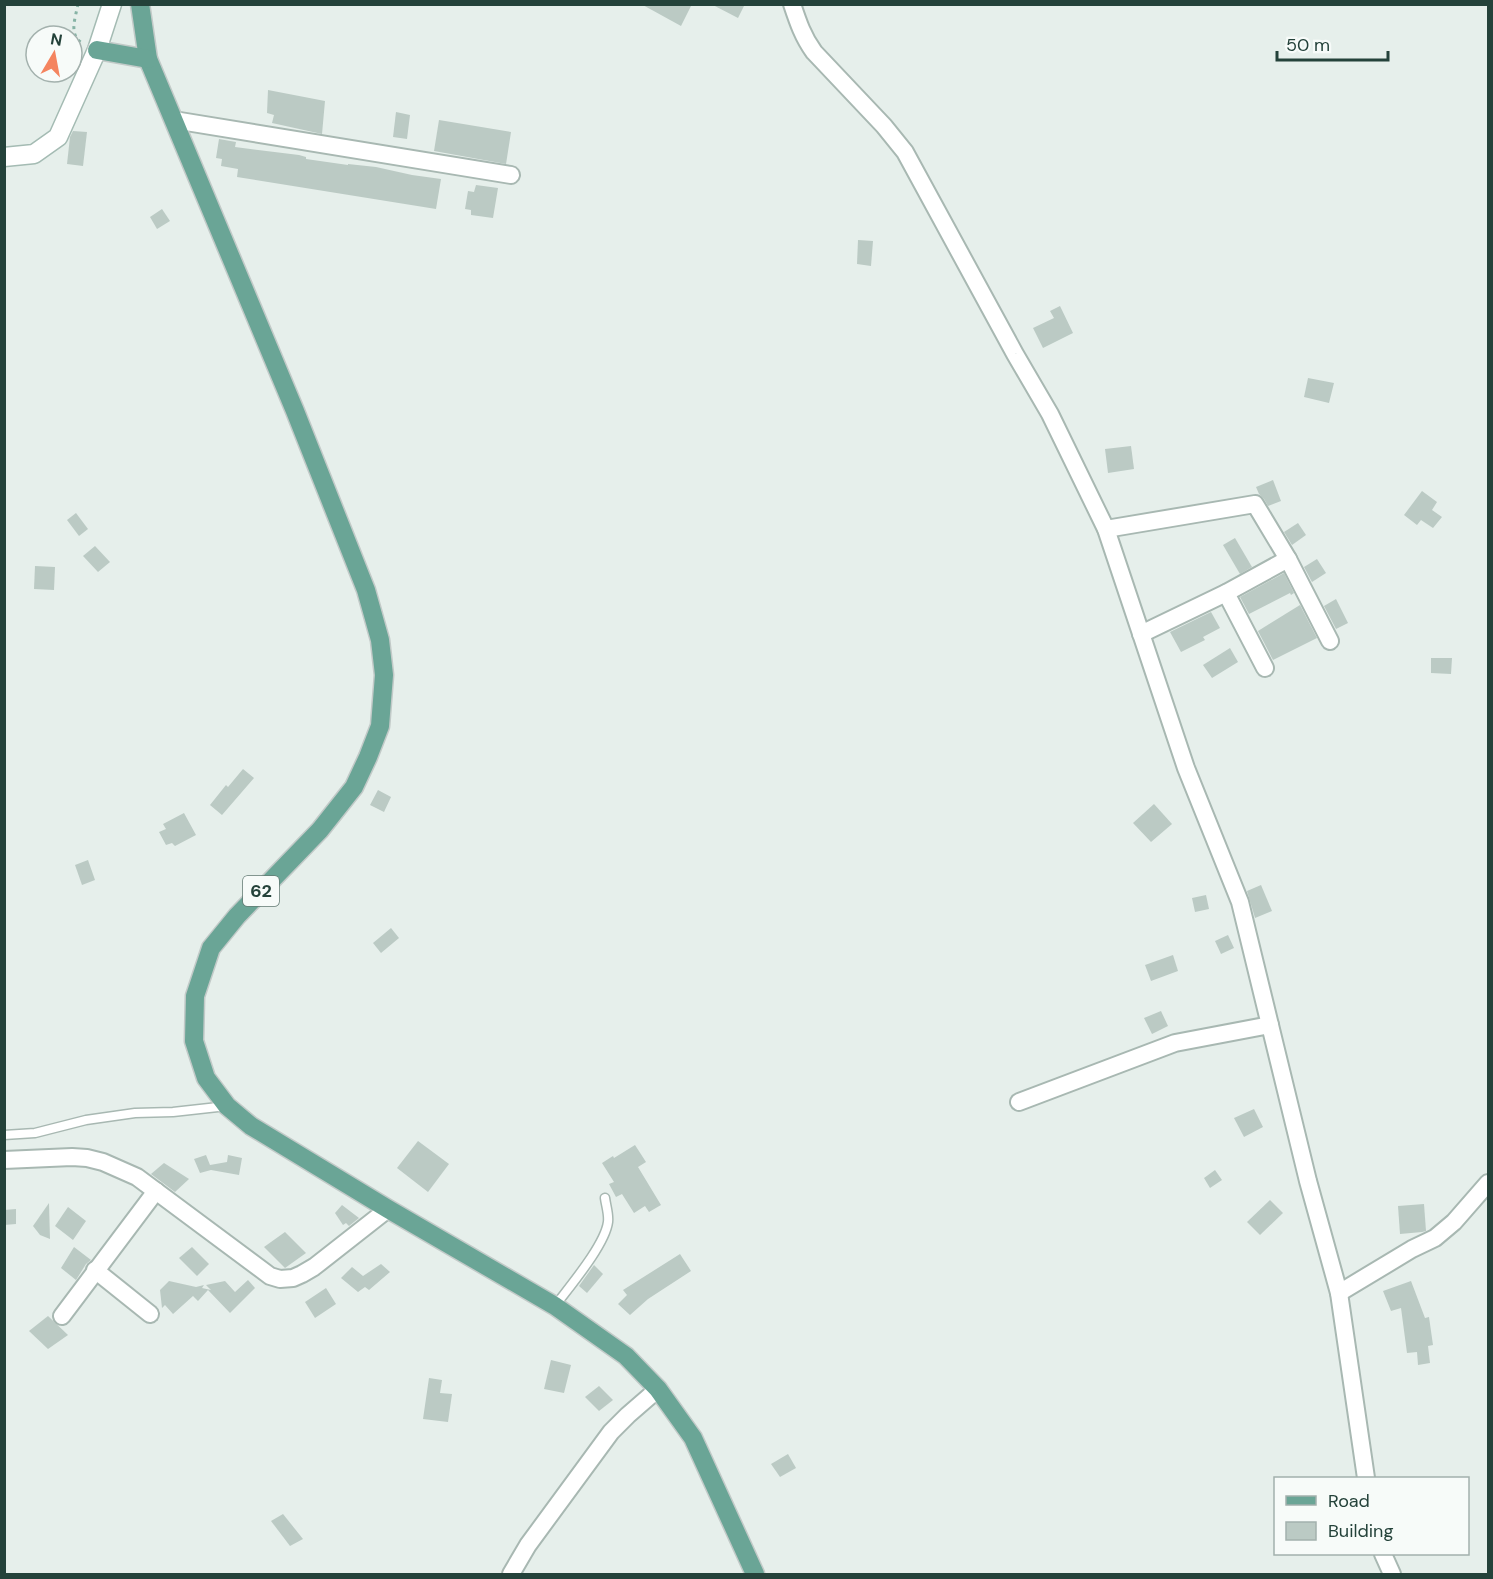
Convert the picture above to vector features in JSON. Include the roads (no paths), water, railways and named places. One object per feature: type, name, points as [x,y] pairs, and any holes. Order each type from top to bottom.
[{"type":"main road","points":[[4,157],[34,154],[58,137],[97,50],[112,4]]},
{"type":"main road","name":"62","points":[[140,4],[148,59],[295,411],[366,590],[380,640],[384,675],[380,726],[354,787],[320,830],[237,916],[211,948],[195,996],[194,1041],[206,1078],[227,1106],[251,1126],[555,1306],[626,1356],[658,1389],[693,1437],[755,1575]]},
{"type":"main road","points":[[97,50],[148,59]]},
{"type":"street","points":[[792,4],[799,26],[814,52],[884,126],[905,152],[1050,414],[1106,529],[1186,768],[1240,902],[1308,1181],[1339,1293],[1366,1477]]},
{"type":"street","points":[[174,120],[511,175]]},
{"type":"street","points":[[1106,529],[1255,504],[1288,559],[1330,641]]},
{"type":"street","points":[[1141,634],[1226,593],[1288,559]]},
{"type":"street","points":[[1226,593],[1265,668]]},
{"type":"street","points":[[1018,1102],[1175,1043],[1270,1025]]},
{"type":"street","points":[[4,1160],[72,1157],[103,1162],[137,1177],[270,1276],[280,1279],[293,1278],[314,1267],[388,1209]]},
{"type":"street","points":[[1339,1293],[1412,1249],[1435,1238],[1454,1222],[1488,1184]]},
{"type":"street","points":[[62,1316],[156,1191]]},
{"type":"street","points":[[95,1270],[150,1314]]},
{"type":"street","points":[[511,1575],[528,1545],[611,1432],[658,1389]]},
{"type":"street","points":[[1383,1555],[1392,1575]]},
{"type":"lane","points":[[4,1135],[35,1133],[86,1120],[135,1113],[173,1112],[227,1106]]},
{"type":"lane","points":[[555,1306],[604,1236],[608,1220],[605,1198]]}]
